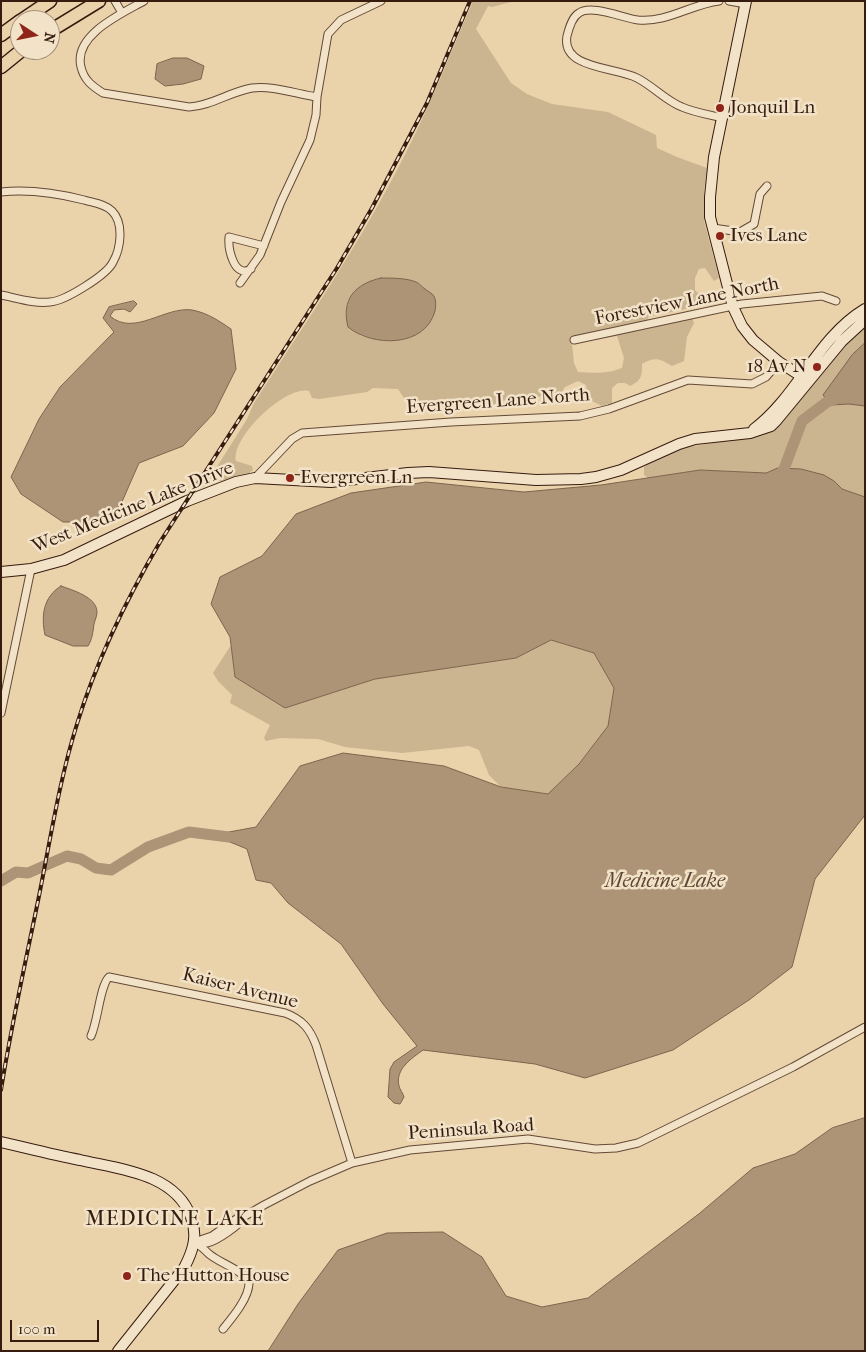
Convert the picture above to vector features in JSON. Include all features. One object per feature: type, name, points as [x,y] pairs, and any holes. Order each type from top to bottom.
[{"type":"highway","points":[[37,10],[50,1]]},
{"type":"highway","points":[[60,25],[98,1]]},
{"type":"street","points":[[115,1],[122,14]]},
{"type":"street","points":[[144,1],[92,34],[81,51],[80,62],[83,74],[91,86],[103,93],[188,107],[200,106],[253,88],[266,88],[317,98]]},
{"type":"street","points":[[240,283],[252,268],[264,246],[281,202],[310,140],[316,115],[317,98],[328,34],[341,20],[381,1]]},
{"type":"street","points":[[719,1],[661,18],[639,20],[594,10],[582,11],[577,13],[572,22],[566,43],[570,53],[582,63],[626,73],[639,79],[682,107],[723,118]]},
{"type":"street","points":[[729,1],[746,3],[711,177],[710,217],[733,307],[742,326],[753,340],[779,362],[805,378]]},
{"type":"street","points":[[713,228],[740,232],[754,224],[760,194],[767,186]]},
{"type":"street","points":[[1,192],[32,191],[55,193],[106,206],[118,218],[120,226],[113,262],[107,270],[80,291],[51,302],[1,295]]},
{"type":"street","points":[[252,268],[248,271],[237,267],[232,260],[228,244],[229,237],[264,246]]},
{"type":"street","name":"Forestview Lane North","points":[[574,340],[742,304],[822,296],[836,300]]},
{"type":"street","name":"West Medicine Lake Drive","points":[[1,572],[31,569],[64,560],[219,487],[255,478],[331,482],[429,472],[536,480],[580,479],[621,470],[679,444],[695,439],[750,433],[771,426],[788,408],[805,378],[835,334],[865,309]]},
{"type":"street","name":"West Medicine Lake Drive","points":[[805,378],[865,320]]},
{"type":"street","name":"Evergreen Lane North","points":[[255,478],[292,439],[302,433],[451,422],[580,416],[610,409],[688,380],[752,384],[766,377],[779,362]]},
{"type":"street","points":[[1,713],[31,569]]},
{"type":"street","name":"Kaiser Avenue","points":[[91,1036],[95,1026],[104,982],[109,977],[285,1013],[297,1018],[305,1024],[316,1045],[352,1164]]},
{"type":"street","name":"Peninsula Road","points":[[194,1242],[212,1236],[239,1217],[245,1216],[310,1181],[352,1164],[410,1150],[512,1140],[538,1140],[595,1149],[626,1146],[646,1140],[809,1059],[865,1027]]},
{"type":"street","points":[[1,1142],[156,1180],[166,1185],[183,1201],[194,1224],[194,1242],[184,1268],[118,1351]]},
{"type":"street","points":[[194,1242],[244,1277],[249,1283],[247,1293],[238,1309],[223,1329]]},
{"type":"shaded area","points":[[473,1],[515,1],[492,7],[488,6],[476,29],[511,83],[527,94],[552,104],[608,112],[656,135],[657,148],[707,168],[704,191],[704,221],[719,278],[714,281],[705,268],[699,269],[695,278],[695,290],[700,295],[715,294],[718,296],[718,302],[648,317],[649,326],[692,317],[694,323],[687,337],[684,361],[672,366],[654,359],[642,364],[641,375],[637,382],[630,386],[625,383],[618,383],[612,388],[612,403],[602,406],[588,399],[586,385],[578,381],[565,387],[559,396],[511,399],[481,408],[476,400],[459,399],[427,401],[410,407],[398,389],[373,388],[367,392],[319,399],[312,398],[309,391],[299,391],[274,404],[242,439],[237,451],[236,461],[252,466],[253,470],[244,476],[232,480],[220,481],[210,478],[247,419],[254,403],[327,290],[379,204],[416,132]],"holes":[[[381,278],[415,281],[387,341],[361,336],[346,319],[347,302]],[[617,336],[624,358],[622,368],[606,372],[578,372],[574,363],[572,344]]]},
{"type":"shaded area","points":[[865,320],[865,497],[842,489],[834,481],[801,469],[778,468],[766,473],[700,470],[648,478],[644,475],[644,467],[650,461],[681,448],[751,437]]},
{"type":"shaded area","points":[[551,640],[594,653],[614,688],[608,726],[579,764],[548,794],[501,787],[489,775],[479,750],[469,746],[402,753],[345,747],[318,739],[280,738],[266,741],[264,738],[270,725],[230,703],[232,695],[213,673],[231,645],[235,677],[285,708],[375,679],[516,658]]},
{"type":"water","points":[[173,58],[187,58],[204,66],[201,79],[165,86],[155,79],[157,64]]},
{"type":"water","points":[[381,278],[399,278],[418,283],[434,296],[436,303],[435,311],[429,323],[421,332],[409,338],[383,340],[358,334],[348,327],[347,308],[352,294],[364,284]]},
{"type":"water","points":[[134,301],[137,304],[130,312],[124,309],[114,310],[110,316],[119,322],[129,323],[139,322],[171,312],[192,310],[208,315],[227,326],[231,329],[236,369],[214,413],[183,446],[139,463],[121,504],[107,519],[93,522],[63,522],[21,494],[11,477],[39,419],[60,387],[114,332],[103,318],[109,307]]},
{"type":"water","points":[[865,343],[865,406],[849,404],[831,405],[823,395],[852,355]]},
{"type":"water","name":"Medicine Lake","points":[[778,468],[801,469],[824,475],[842,489],[865,497],[865,815],[815,879],[792,967],[749,1000],[673,1050],[585,1078],[535,1064],[423,1050],[405,1065],[399,1074],[399,1087],[404,1097],[400,1104],[394,1103],[388,1097],[390,1069],[394,1062],[417,1046],[383,1004],[341,944],[288,903],[271,883],[256,880],[247,849],[213,835],[256,827],[300,766],[343,753],[444,766],[501,787],[548,794],[579,764],[608,726],[614,688],[594,653],[551,640],[516,658],[375,679],[285,708],[235,677],[230,637],[211,604],[220,577],[262,556],[296,514],[351,493],[426,482],[524,492],[601,485],[700,470],[766,473]]},
{"type":"water","points":[[61,586],[89,598],[96,607],[97,615],[88,646],[73,646],[45,635],[43,621],[47,601],[55,590]]},
{"type":"water","points":[[865,1118],[865,1351],[268,1351],[298,1304],[338,1250],[387,1233],[443,1232],[482,1257],[506,1296],[542,1307],[588,1298],[700,1213],[753,1168],[795,1154],[832,1128]]},
{"type":"waterway","points":[[777,481],[784,469],[802,421],[827,402],[838,398],[865,380]]},
{"type":"waterway","points":[[1,881],[16,872],[28,873],[67,856],[81,859],[96,868],[111,870],[148,847],[189,832],[229,837]]},
{"type":"railway","points":[[1,1090],[65,767],[77,724],[103,653],[124,608],[160,542],[337,268],[372,208],[427,103],[470,1]]},
{"type":"place","name":"Jonquil Ln","points":[[720,108]]},
{"type":"place","name":"Ives Lane","points":[[720,236]]},
{"type":"place","name":"18 Av N","points":[[817,367]]},
{"type":"place","name":"Evergreen Ln","points":[[290,478]]},
{"type":"place","name":"The Hutton House","points":[[127,1276]]},
{"type":"district","name":"MEDICINE LAKE","points":[[175,1220]]}]
